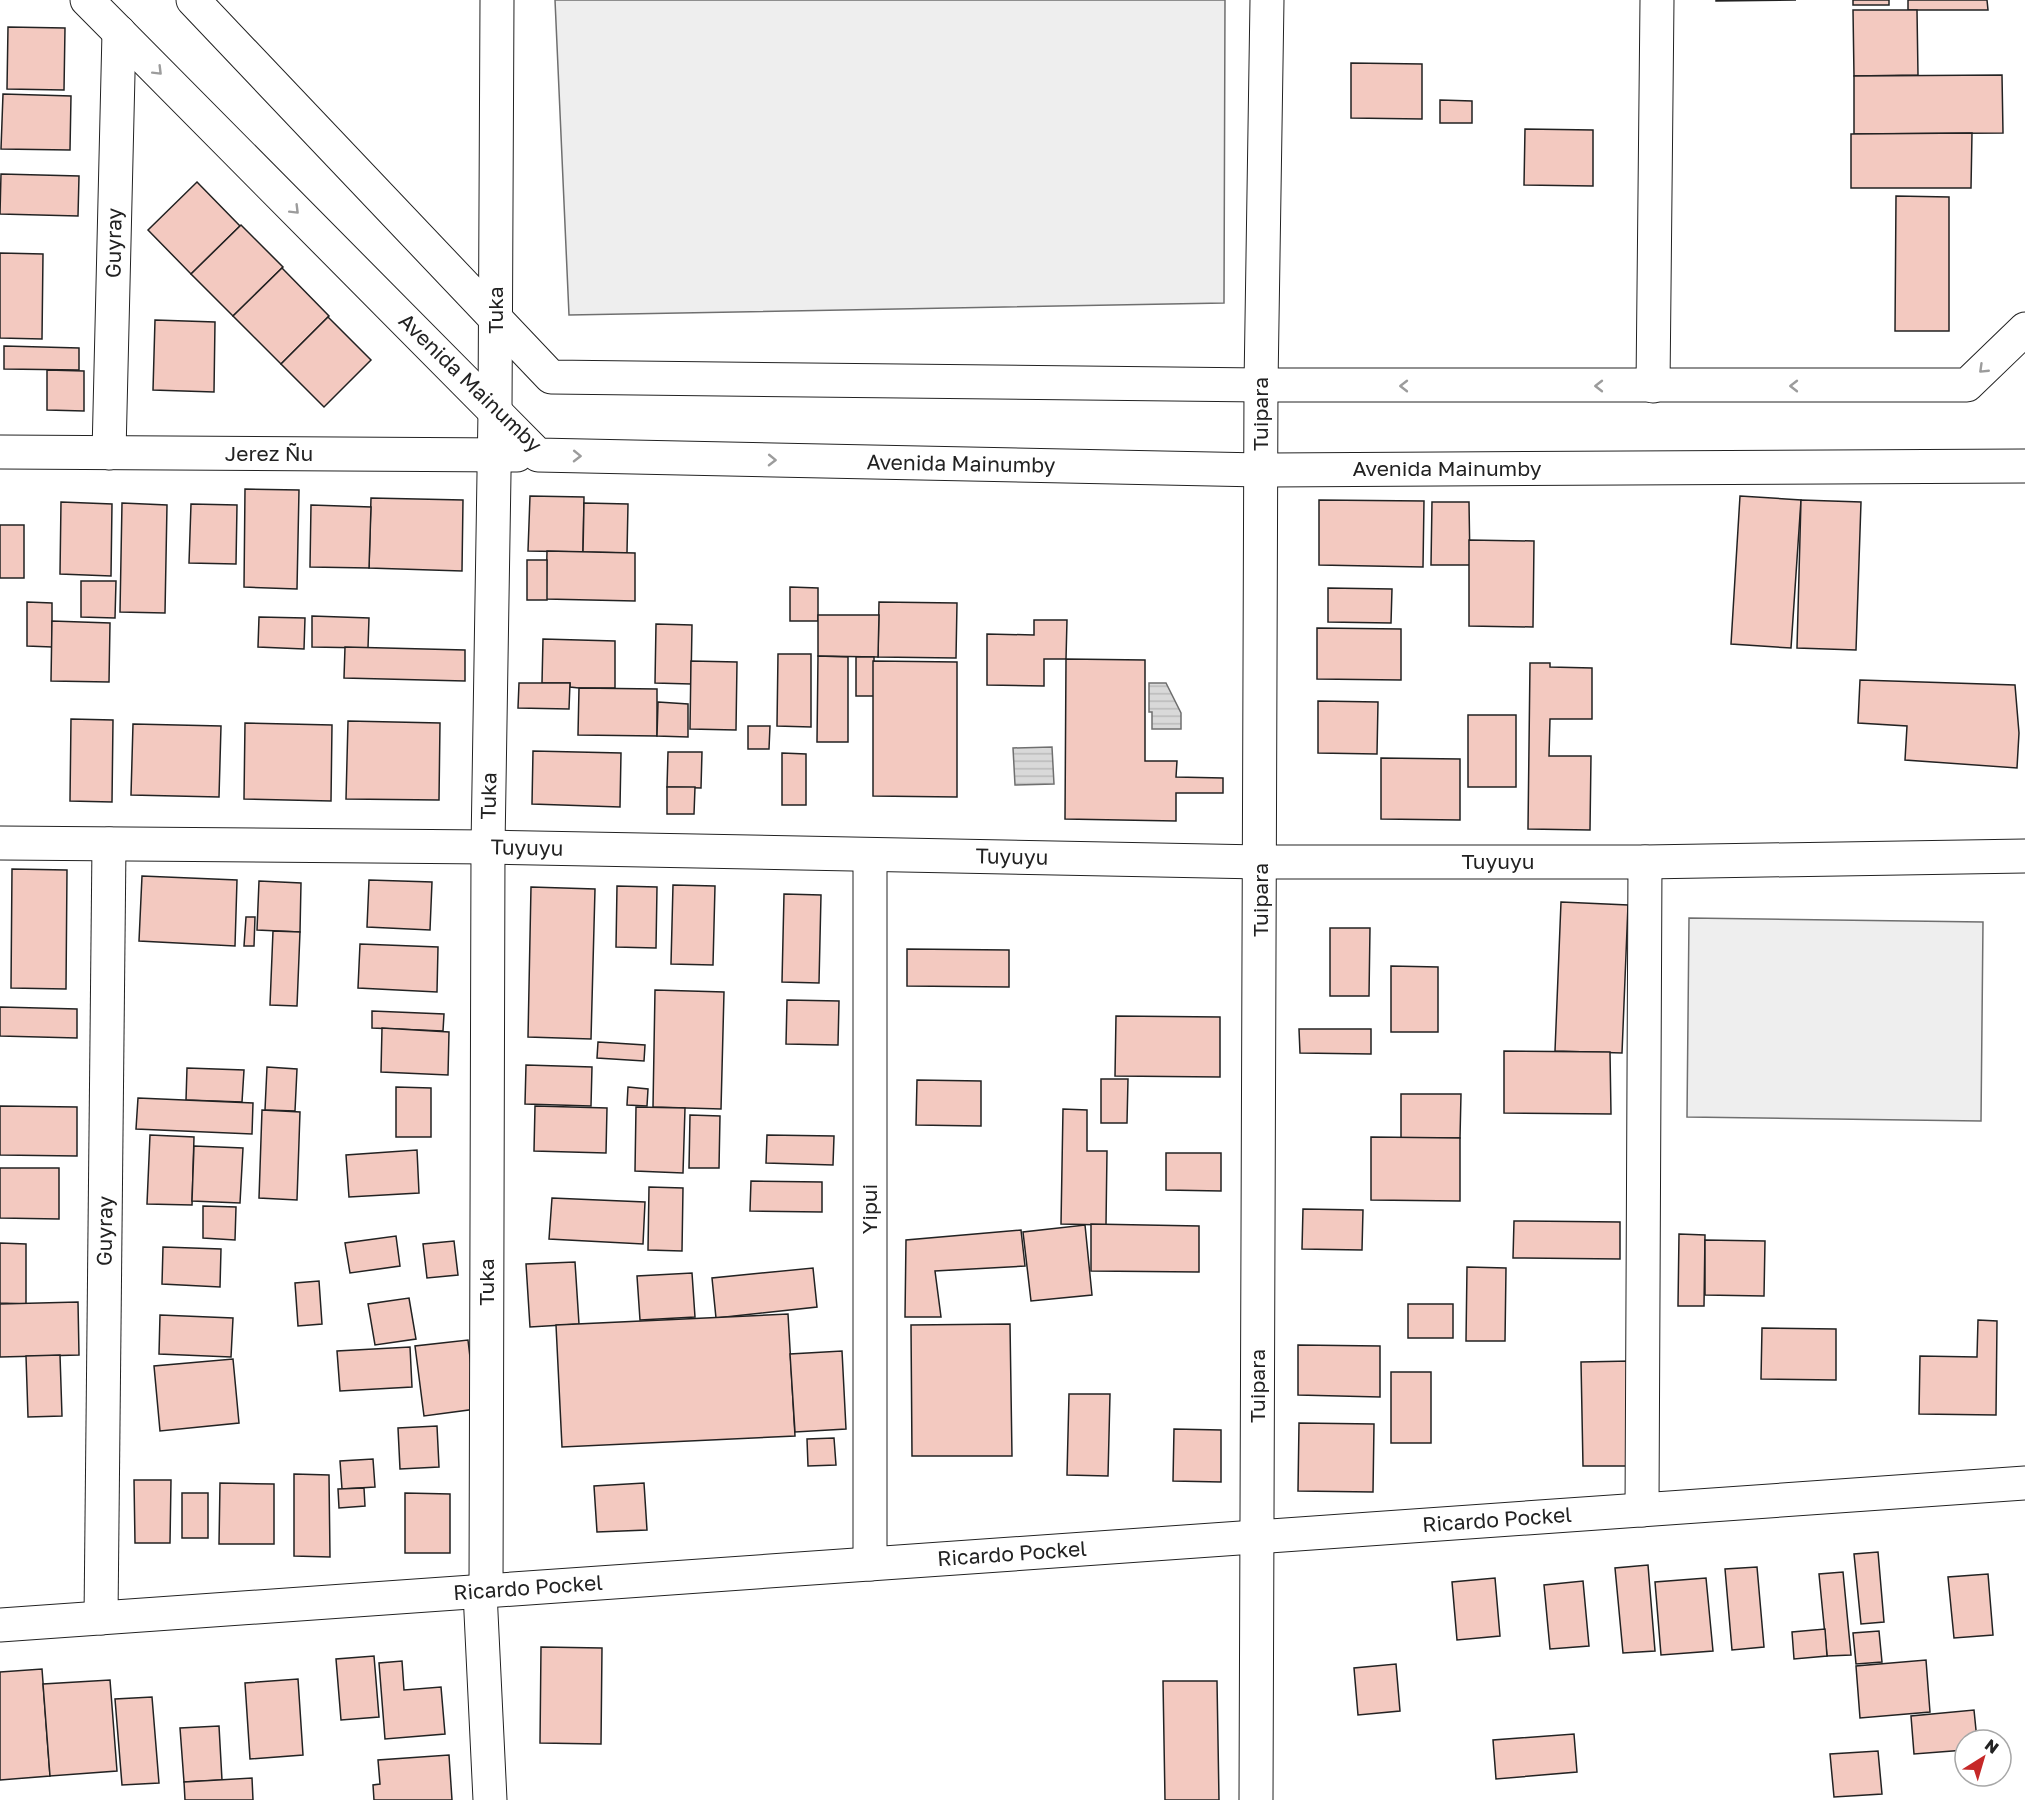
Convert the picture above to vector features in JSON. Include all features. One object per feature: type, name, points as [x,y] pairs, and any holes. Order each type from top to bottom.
[{"type":"street","name":"Avenida Mainumby","points":[[87,0],[538,455],[1261,470],[2025,466]]},
{"type":"street","points":[[193,0],[551,377],[1261,386],[1967,385],[2025,328]]},
{"type":"street","name":"Tuka","points":[[490,1800],[483,1592],[488,847],[495,455],[497,0]]},
{"type":"street","name":"Tuipara","points":[[1256,1800],[1261,386],[1267,0]]},
{"type":"street","points":[[1653,386],[1657,0]]},
{"type":"street","name":"Guyray","points":[[109,453],[119,32]]},
{"type":"street","name":"Jerez Ñu","points":[[0,452],[538,455]]},
{"type":"street","name":"Tuyuyu","points":[[0,843],[488,847],[1261,862],[1645,862],[2025,856]]},
{"type":"street","name":"Guyray","points":[[101,1618],[109,844]]},
{"type":"street","name":"Yipui","points":[[870,855],[870,1564]]},
{"type":"street","points":[[1642,1510],[1645,862]]},
{"type":"street","name":"Ricardo Pockel","points":[[0,1625],[2025,1483]]},
{"type":"shaded area","points":[[555,0],[1225,0],[1224,303],[569,315]]},
{"type":"shaded area","points":[[1149,683],[1166,683],[1181,713],[1181,729],[1152,729],[1152,712],[1149,712]]},
{"type":"shaded area","points":[[1052,747],[1054,784],[1015,785],[1013,748]]},
{"type":"shaded area","points":[[1689,918],[1983,922],[1981,1121],[1687,1117]]},
{"type":"building","points":[[1716,0],[1796,0],[1716,1]]},
{"type":"building","points":[[1853,0],[1889,0],[1889,5],[1853,5]]},
{"type":"building","points":[[1908,0],[1987,0],[1988,10],[1908,10]]},
{"type":"building","points":[[1853,10],[1917,10],[1918,75],[1854,76]]},
{"type":"building","points":[[8,27],[65,28],[64,90],[7,89]]},
{"type":"building","points":[[1351,63],[1422,64],[1422,119],[1351,118]]},
{"type":"building","points":[[2002,75],[2003,133],[1854,134],[1854,76]]},
{"type":"building","points":[[3,94],[71,96],[70,150],[1,149]]},
{"type":"building","points":[[1440,100],[1472,101],[1472,123],[1440,123]]},
{"type":"building","points":[[1525,129],[1593,130],[1593,186],[1524,185]]},
{"type":"building","points":[[1972,133],[1971,188],[1851,188],[1851,134]]},
{"type":"building","points":[[1,174],[79,176],[78,216],[0,214]]},
{"type":"building","points":[[197,182],[240,226],[191,274],[148,230]]},
{"type":"building","points":[[1896,196],[1949,197],[1949,331],[1895,331]]},
{"type":"building","points":[[241,225],[283,267],[233,316],[191,274]]},
{"type":"building","points":[[0,253],[43,254],[42,339],[0,338]]},
{"type":"building","points":[[282,268],[329,316],[281,364],[233,316]]},
{"type":"building","points":[[328,317],[371,360],[324,407],[281,364]]},
{"type":"building","points":[[155,320],[215,322],[214,392],[153,390]]},
{"type":"building","points":[[4,346],[79,348],[79,370],[4,369]]},
{"type":"building","points":[[47,370],[84,371],[84,411],[47,410]]},
{"type":"building","points":[[245,489],[299,490],[297,589],[244,587]]},
{"type":"building","points":[[530,496],[584,497],[583,552],[528,551]]},
{"type":"building","points":[[1740,496],[1801,500],[1791,648],[1731,644]]},
{"type":"building","points":[[371,498],[463,500],[462,571],[369,568]]},
{"type":"building","points":[[1319,500],[1424,501],[1423,567],[1319,565]]},
{"type":"building","points":[[1801,500],[1861,502],[1856,650],[1797,648]]},
{"type":"building","points":[[61,502],[112,504],[111,576],[60,574]]},
{"type":"building","points":[[1432,502],[1469,502],[1470,565],[1431,565]]},
{"type":"building","points":[[122,503],[167,505],[165,613],[120,612]]},
{"type":"building","points":[[584,503],[628,504],[627,553],[583,552]]},
{"type":"building","points":[[191,504],[237,505],[236,564],[189,563]]},
{"type":"building","points":[[311,505],[371,507],[369,568],[310,567]]},
{"type":"building","points":[[0,525],[24,525],[24,578],[0,578]]},
{"type":"building","points":[[1469,540],[1534,541],[1533,627],[1469,626]]},
{"type":"building","points":[[547,551],[635,553],[635,601],[546,599]]},
{"type":"building","points":[[527,560],[547,560],[547,600],[527,600]]},
{"type":"building","points":[[81,581],[116,581],[115,618],[81,617]]},
{"type":"building","points":[[790,587],[818,588],[818,621],[790,621]]},
{"type":"building","points":[[1328,588],[1392,589],[1391,623],[1328,622]]},
{"type":"building","points":[[27,602],[52,603],[52,647],[27,646]]},
{"type":"building","points":[[879,602],[957,603],[956,658],[878,657]]},
{"type":"building","points":[[818,615],[879,615],[878,657],[818,656]]},
{"type":"building","points":[[312,616],[369,618],[368,648],[312,647]]},
{"type":"building","points":[[259,617],[305,618],[304,649],[258,647]]},
{"type":"building","points":[[1034,620],[1067,620],[1066,659],[1044,659],[1044,686],[987,685],[987,634],[1034,635]]},
{"type":"building","points":[[52,621],[110,623],[109,682],[51,681]]},
{"type":"building","points":[[656,624],[692,625],[691,684],[655,683]]},
{"type":"building","points":[[1317,628],[1401,629],[1401,680],[1317,679]]},
{"type":"building","points":[[543,639],[615,641],[615,688],[579,688],[570,687],[570,683],[542,683]]},
{"type":"building","points":[[345,647],[465,650],[465,681],[344,678]]},
{"type":"building","points":[[778,654],[811,654],[811,727],[777,726]]},
{"type":"building","points":[[818,656],[848,657],[848,742],[817,742]]},
{"type":"building","points":[[856,657],[874,657],[874,696],[856,696]]},
{"type":"building","points":[[1066,659],[1145,660],[1145,761],[1177,761],[1176,777],[1223,778],[1223,793],[1176,793],[1176,821],[1065,819]]},
{"type":"building","points":[[691,661],[737,662],[736,730],[690,729]]},
{"type":"building","points":[[873,661],[957,662],[957,797],[873,796]]},
{"type":"building","points":[[1530,663],[1550,663],[1550,667],[1592,668],[1592,719],[1550,719],[1549,756],[1591,756],[1590,830],[1528,829]]},
{"type":"building","points":[[1860,680],[2015,685],[2019,733],[2017,768],[1905,760],[1907,726],[1858,723]]},
{"type":"building","points":[[519,683],[570,683],[569,709],[518,708]]},
{"type":"building","points":[[579,688],[657,689],[657,736],[578,735]]},
{"type":"building","points":[[1318,701],[1378,702],[1377,754],[1318,753]]},
{"type":"building","points":[[658,702],[688,704],[688,737],[657,736]]},
{"type":"building","points":[[1468,715],[1516,715],[1516,787],[1468,787]]},
{"type":"building","points":[[71,719],[113,720],[112,802],[70,801]]},
{"type":"building","points":[[348,721],[440,723],[439,800],[346,799]]},
{"type":"building","points":[[245,723],[332,725],[331,801],[244,799]]},
{"type":"building","points":[[133,724],[221,726],[219,797],[131,795]]},
{"type":"building","points":[[748,726],[770,726],[769,749],[748,749]]},
{"type":"building","points":[[533,751],[621,753],[620,807],[532,804]]},
{"type":"building","points":[[668,752],[702,752],[701,788],[667,787]]},
{"type":"building","points":[[782,753],[806,754],[806,805],[782,805]]},
{"type":"building","points":[[1381,758],[1460,759],[1460,820],[1381,819]]},
{"type":"building","points":[[667,787],[695,787],[694,814],[667,814]]},
{"type":"building","points":[[12,869],[67,870],[66,989],[11,988]]},
{"type":"building","points":[[142,876],[237,880],[235,946],[139,941]]},
{"type":"building","points":[[369,880],[432,882],[430,930],[367,927]]},
{"type":"building","points":[[259,881],[301,883],[300,932],[257,930]]},
{"type":"building","points":[[673,885],[715,886],[713,965],[671,964]]},
{"type":"building","points":[[617,886],[657,887],[656,948],[616,947]]},
{"type":"building","points":[[531,887],[595,889],[591,1039],[528,1037]]},
{"type":"building","points":[[784,894],[821,895],[819,983],[782,982]]},
{"type":"building","points":[[1561,902],[1628,905],[1622,1053],[1555,1051]]},
{"type":"building","points":[[246,917],[255,917],[254,946],[244,946]]},
{"type":"building","points":[[1330,928],[1370,928],[1369,996],[1330,996]]},
{"type":"building","points":[[273,931],[300,932],[297,1006],[270,1005]]},
{"type":"building","points":[[360,944],[438,947],[437,992],[358,988]]},
{"type":"building","points":[[907,949],[1009,950],[1009,987],[907,986]]},
{"type":"building","points":[[1391,966],[1438,967],[1438,1032],[1391,1032]]},
{"type":"building","points":[[655,990],[724,992],[721,1109],[653,1107]]},
{"type":"building","points":[[787,1000],[839,1001],[838,1045],[786,1044]]},
{"type":"building","points":[[0,1007],[77,1009],[77,1038],[0,1036]]},
{"type":"building","points":[[372,1011],[444,1014],[443,1031],[372,1028]]},
{"type":"building","points":[[1116,1016],[1220,1017],[1220,1077],[1115,1076]]},
{"type":"building","points":[[382,1028],[449,1032],[448,1075],[381,1072]]},
{"type":"building","points":[[1299,1029],[1371,1029],[1371,1054],[1300,1053]]},
{"type":"building","points":[[598,1042],[645,1045],[644,1061],[597,1058]]},
{"type":"building","points":[[1504,1051],[1610,1052],[1611,1114],[1504,1113]]},
{"type":"building","points":[[526,1065],[592,1067],[591,1106],[525,1104]]},
{"type":"building","points":[[267,1067],[297,1069],[295,1111],[265,1110]]},
{"type":"building","points":[[187,1068],[244,1070],[242,1102],[186,1100]]},
{"type":"building","points":[[1101,1079],[1128,1079],[1127,1123],[1101,1123]]},
{"type":"building","points":[[917,1080],[981,1081],[981,1126],[916,1125]]},
{"type":"building","points":[[396,1087],[431,1088],[431,1137],[396,1137]]},
{"type":"building","points":[[628,1087],[648,1089],[647,1106],[627,1105]]},
{"type":"building","points":[[1401,1094],[1461,1094],[1460,1138],[1401,1138]]},
{"type":"building","points":[[138,1098],[253,1103],[252,1134],[136,1129]]},
{"type":"building","points":[[0,1106],[77,1107],[77,1156],[0,1155]]},
{"type":"building","points":[[535,1106],[607,1108],[606,1153],[534,1151]]},
{"type":"building","points":[[636,1107],[685,1108],[683,1173],[635,1171]]},
{"type":"building","points":[[1063,1109],[1087,1110],[1087,1151],[1107,1151],[1106,1225],[1061,1224]]},
{"type":"building","points":[[262,1110],[300,1112],[297,1200],[259,1198]]},
{"type":"building","points":[[690,1115],[720,1116],[719,1168],[689,1168]]},
{"type":"building","points":[[150,1135],[194,1137],[192,1205],[147,1204]]},
{"type":"building","points":[[767,1135],[834,1136],[833,1165],[766,1163]]},
{"type":"building","points":[[1371,1137],[1460,1138],[1460,1201],[1371,1200]]},
{"type":"building","points":[[194,1146],[243,1148],[240,1203],[192,1201]]},
{"type":"building","points":[[417,1150],[419,1193],[349,1197],[346,1155]]},
{"type":"building","points":[[1166,1153],[1221,1153],[1221,1191],[1166,1190]]},
{"type":"building","points":[[0,1168],[59,1168],[59,1219],[0,1218]]},
{"type":"building","points":[[751,1181],[822,1182],[822,1212],[750,1211]]},
{"type":"building","points":[[649,1187],[683,1188],[682,1251],[648,1250]]},
{"type":"building","points":[[552,1198],[645,1202],[643,1244],[549,1239]]},
{"type":"building","points":[[203,1206],[236,1207],[235,1240],[203,1238]]},
{"type":"building","points":[[1303,1209],[1363,1210],[1362,1250],[1302,1249]]},
{"type":"building","points":[[1514,1221],[1620,1222],[1620,1259],[1513,1258]]},
{"type":"building","points":[[1091,1224],[1199,1226],[1199,1272],[1091,1271]]},
{"type":"building","points":[[1085,1225],[1092,1295],[1031,1301],[1023,1232]]},
{"type":"building","points":[[1021,1230],[1025,1266],[935,1271],[941,1317],[905,1317],[906,1240]]},
{"type":"building","points":[[1679,1234],[1705,1235],[1704,1306],[1678,1306]]},
{"type":"building","points":[[396,1236],[400,1266],[350,1273],[345,1243]]},
{"type":"building","points":[[1705,1240],[1765,1241],[1764,1296],[1705,1295]]},
{"type":"building","points":[[454,1241],[458,1275],[427,1278],[423,1244]]},
{"type":"building","points":[[0,1243],[26,1244],[26,1304],[0,1303]]},
{"type":"building","points":[[163,1247],[221,1249],[220,1287],[162,1284]]},
{"type":"building","points":[[575,1262],[579,1324],[530,1327],[526,1264]]},
{"type":"building","points":[[1467,1267],[1506,1268],[1505,1341],[1466,1341]]},
{"type":"building","points":[[813,1268],[817,1307],[716,1318],[712,1278]]},
{"type":"building","points":[[692,1273],[695,1317],[640,1320],[637,1276]]},
{"type":"building","points":[[319,1281],[322,1324],[298,1326],[295,1283]]},
{"type":"building","points":[[409,1298],[416,1339],[375,1345],[368,1304]]},
{"type":"building","points":[[78,1302],[79,1355],[0,1357],[0,1304]]},
{"type":"building","points":[[1408,1304],[1453,1304],[1453,1338],[1408,1338]]},
{"type":"building","points":[[788,1314],[795,1436],[562,1447],[556,1325]]},
{"type":"building","points":[[160,1315],[233,1318],[231,1357],[159,1354]]},
{"type":"building","points":[[1978,1320],[1997,1321],[1996,1415],[1919,1414],[1920,1356],[1977,1357]]},
{"type":"building","points":[[1010,1324],[1012,1456],[912,1456],[911,1325]]},
{"type":"building","points":[[1762,1328],[1836,1329],[1836,1380],[1761,1379]]},
{"type":"building","points":[[468,1340],[476,1409],[424,1416],[415,1346]]},
{"type":"building","points":[[1298,1345],[1380,1346],[1380,1397],[1298,1395]]},
{"type":"building","points":[[410,1347],[412,1387],[340,1391],[337,1351]]},
{"type":"building","points":[[842,1351],[846,1429],[795,1432],[790,1354]]},
{"type":"building","points":[[60,1355],[62,1416],[28,1417],[26,1356]]},
{"type":"building","points":[[233,1359],[239,1423],[160,1431],[154,1366]]},
{"type":"building","points":[[1631,1361],[1633,1466],[1583,1466],[1581,1362]]},
{"type":"building","points":[[1391,1372],[1431,1372],[1431,1443],[1391,1443]]},
{"type":"building","points":[[1069,1394],[1110,1394],[1108,1476],[1067,1475]]},
{"type":"building","points":[[1299,1423],[1374,1424],[1373,1492],[1298,1491]]},
{"type":"building","points":[[437,1426],[439,1467],[400,1469],[398,1428]]},
{"type":"building","points":[[1174,1429],[1221,1430],[1221,1482],[1173,1481]]},
{"type":"building","points":[[834,1438],[836,1465],[808,1466],[807,1439]]},
{"type":"building","points":[[373,1459],[375,1487],[342,1489],[340,1461]]},
{"type":"building","points":[[294,1474],[329,1475],[330,1557],[294,1556]]},
{"type":"building","points":[[134,1480],[171,1480],[170,1543],[135,1543]]},
{"type":"building","points":[[220,1483],[274,1484],[274,1544],[219,1544]]},
{"type":"building","points":[[644,1483],[647,1530],[597,1532],[594,1486]]},
{"type":"building","points":[[364,1488],[365,1506],[339,1508],[338,1489]]},
{"type":"building","points":[[182,1493],[208,1493],[208,1538],[182,1538]]},
{"type":"building","points":[[405,1493],[450,1494],[450,1553],[405,1553]]},
{"type":"building","points":[[1878,1552],[1884,1622],[1861,1624],[1854,1554]]},
{"type":"building","points":[[1648,1565],[1655,1651],[1623,1653],[1615,1568]]},
{"type":"building","points":[[1757,1567],[1764,1647],[1732,1650],[1725,1569]]},
{"type":"building","points":[[1843,1572],[1851,1655],[1827,1656],[1819,1574]]},
{"type":"building","points":[[1988,1574],[1993,1635],[1954,1638],[1948,1577]]},
{"type":"building","points":[[1495,1578],[1500,1636],[1457,1640],[1452,1582]]},
{"type":"building","points":[[1706,1578],[1713,1651],[1661,1655],[1655,1582]]},
{"type":"building","points":[[1583,1581],[1589,1646],[1550,1649],[1544,1585]]},
{"type":"building","points":[[1825,1629],[1827,1656],[1794,1659],[1792,1632]]},
{"type":"building","points":[[1879,1631],[1882,1662],[1856,1664],[1853,1633]]},
{"type":"building","points":[[541,1647],[602,1648],[601,1744],[540,1743]]},
{"type":"building","points":[[374,1656],[379,1717],[341,1720],[336,1659]]},
{"type":"building","points":[[1926,1660],[1930,1712],[1860,1718],[1856,1666]]},
{"type":"building","points":[[402,1661],[404,1690],[441,1687],[445,1734],[385,1739],[379,1663]]},
{"type":"building","points":[[1396,1664],[1400,1711],[1358,1715],[1354,1668]]},
{"type":"building","points":[[42,1669],[50,1776],[0,1780],[0,1672]]},
{"type":"building","points":[[298,1679],[303,1755],[250,1759],[245,1683]]},
{"type":"building","points":[[110,1680],[117,1771],[50,1776],[43,1684]]},
{"type":"building","points":[[1163,1681],[1217,1681],[1219,1800],[1165,1800]]},
{"type":"building","points":[[152,1697],[159,1783],[122,1785],[115,1699]]},
{"type":"building","points":[[1974,1710],[1976,1728],[1953,1728],[1953,1751],[1914,1754],[1911,1716]]},
{"type":"building","points":[[219,1726],[222,1780],[184,1782],[180,1728]]},
{"type":"building","points":[[1574,1734],[1577,1772],[1496,1779],[1493,1740]]},
{"type":"building","points":[[1878,1751],[1882,1794],[1834,1797],[1830,1754]]},
{"type":"building","points":[[449,1755],[452,1800],[374,1800],[373,1785],[380,1784],[378,1760]]},
{"type":"building","points":[[252,1778],[253,1800],[185,1800],[184,1782]]}]
